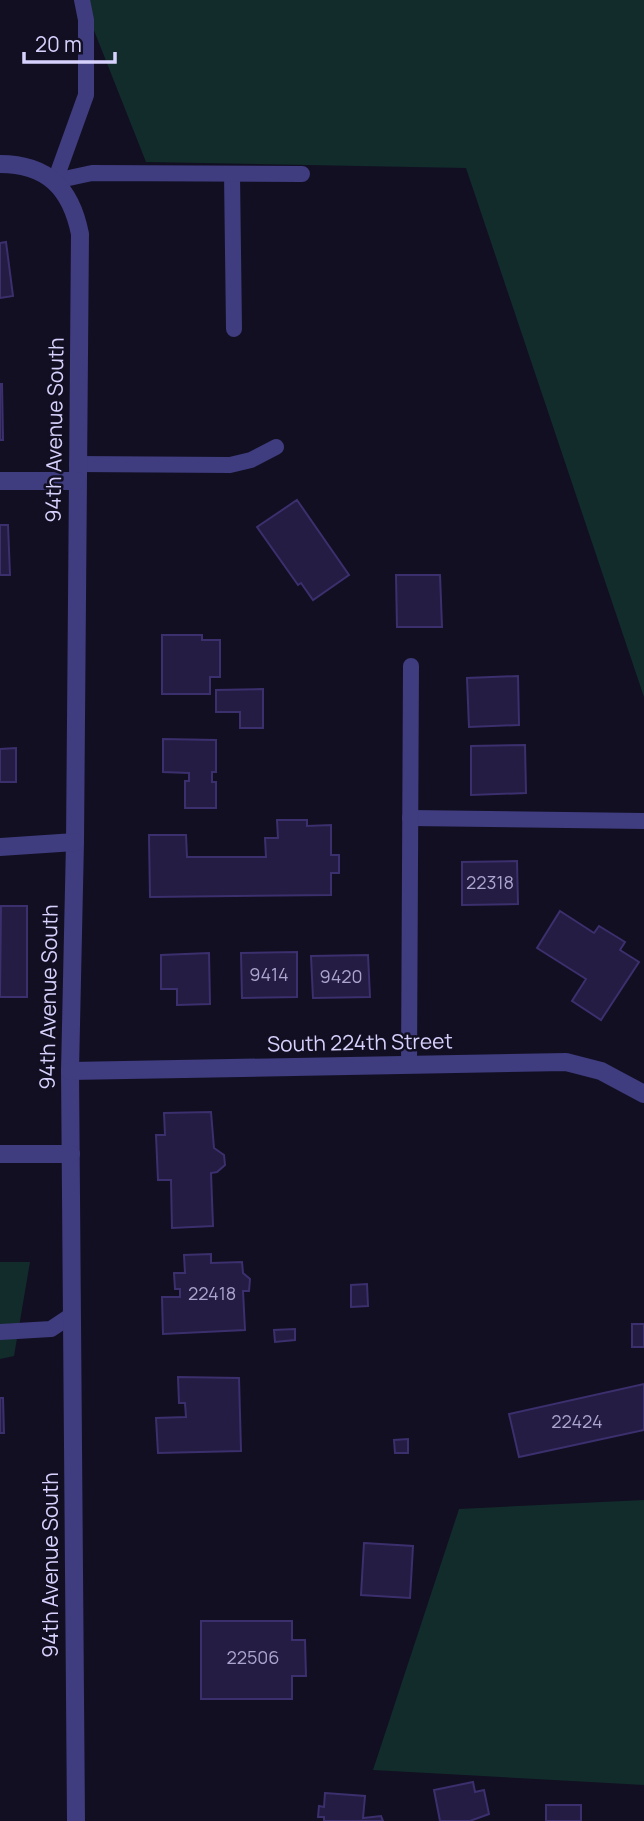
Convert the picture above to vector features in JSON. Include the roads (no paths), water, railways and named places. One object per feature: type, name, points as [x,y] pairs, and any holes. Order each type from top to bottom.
[{"type":"street","points":[[0,164],[23,166],[55,181]]},
{"type":"street","name":"94th Avenue South","points":[[55,181],[72,202],[80,234],[75,842],[70,1071],[76,1821]]},
{"type":"street","points":[[0,481],[77,473]]},
{"type":"street","points":[[0,847],[75,842]]},
{"type":"street","name":"South 224th Street","points":[[70,1071],[566,1062],[601,1071],[644,1094]]},
{"type":"street","points":[[0,1154],[71,1154]]},
{"type":"lane","points":[[55,181],[86,94],[86,20],[82,0]]},
{"type":"lane","points":[[55,181],[92,173],[302,174]]},
{"type":"lane","points":[[232,174],[234,328]]},
{"type":"lane","points":[[77,473],[230,465],[251,460],[276,447]]},
{"type":"lane","points":[[409,1065],[411,666]]},
{"type":"lane","points":[[410,818],[644,821]]},
{"type":"lane","points":[[0,1332],[51,1329],[72,1315]]}]
